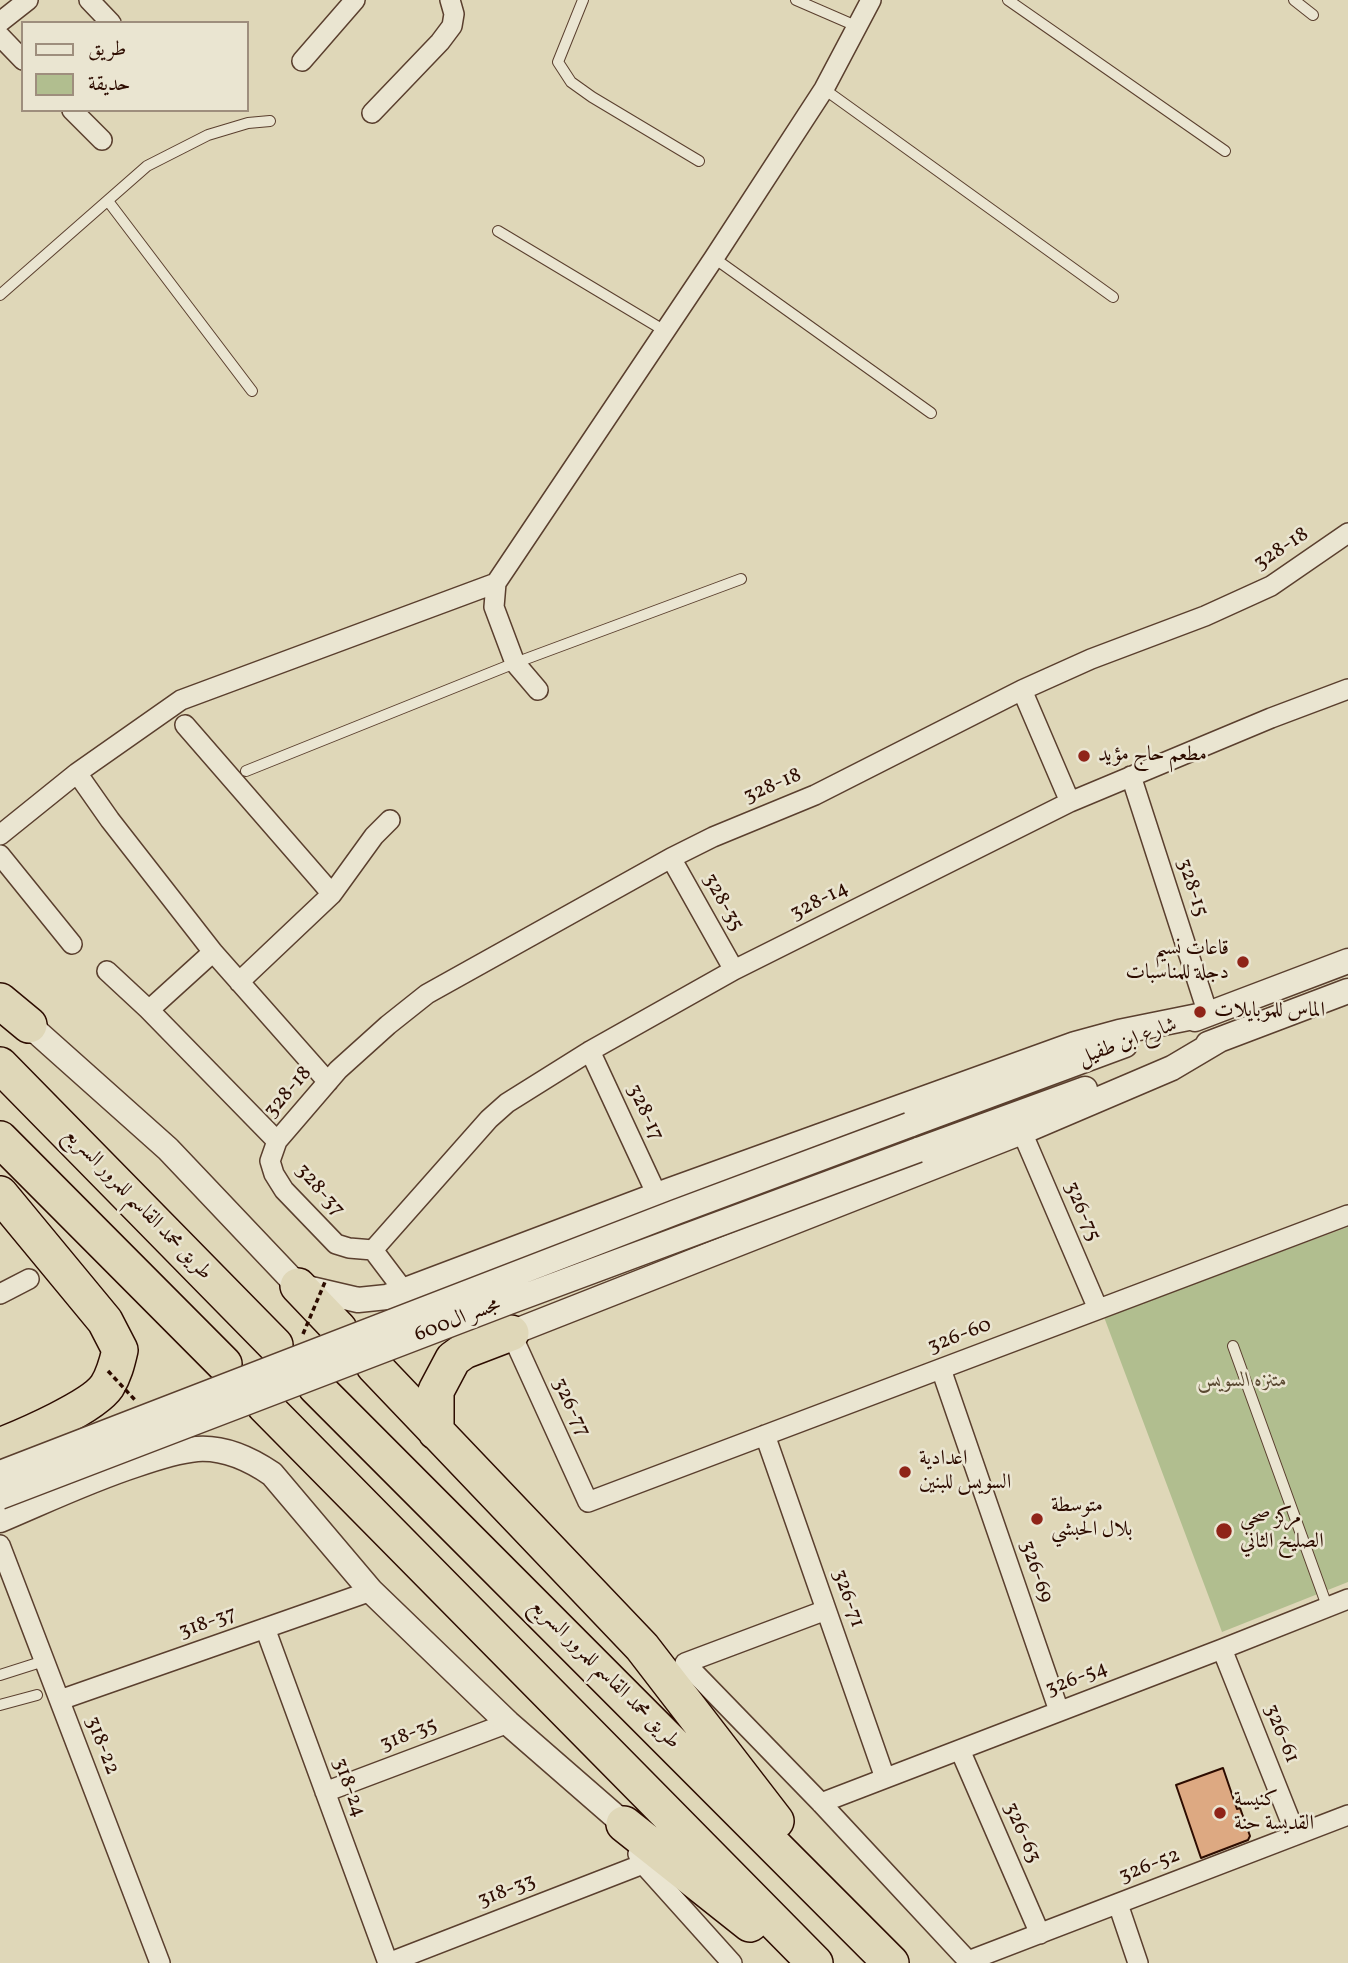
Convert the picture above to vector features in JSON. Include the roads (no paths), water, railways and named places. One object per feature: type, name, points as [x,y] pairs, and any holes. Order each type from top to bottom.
[{"type":"highway","points":[[0,1000],[29,1025]]},
{"type":"highway","name":"طريق محمد القاسم للمرور السريع","points":[[0,1065],[288,1343]]},
{"type":"highway","points":[[0,1139],[224,1364]]},
{"type":"highway","points":[[0,1194],[105,1321],[120,1350],[116,1370],[105,1389],[84,1405],[36,1431],[0,1446]]},
{"type":"highway","points":[[312,1284],[340,1329]]},
{"type":"highway","points":[[436,1432],[436,1391],[453,1359],[464,1351],[511,1333]]},
{"type":"highway","points":[[374,1366],[642,1647],[861,1931]]},
{"type":"highway","name":"طريق محمد القاسم للمرور السريع","points":[[316,1387],[891,1963]]},
{"type":"highway","points":[[265,1406],[815,1963]]},
{"type":"highway","points":[[624,1824],[800,1963]]},
{"type":"street","points":[[0,22],[28,0]]},
{"type":"street","points":[[89,0],[109,21]]},
{"type":"street","points":[[302,61],[355,0]]},
{"type":"street","points":[[372,113],[452,26],[454,14],[450,0]]},
{"type":"street","points":[[538,690],[515,663],[494,607],[496,583],[824,89],[871,0]]},
{"type":"street","points":[[0,36],[21,58]]},
{"type":"street","points":[[74,112],[102,140]]},
{"type":"street","name":"328-18","points":[[270,1161],[277,1141],[338,1070],[427,994],[713,837],[815,795],[1022,690],[1091,659],[1205,616],[1271,586],[1348,533]]},
{"type":"street","points":[[0,835],[77,773],[181,700],[496,583]]},
{"type":"street","name":"328-14","points":[[373,1250],[489,1119],[507,1103],[590,1051],[734,970],[1070,802],[1270,718],[1348,689]]},
{"type":"street","points":[[1022,690],[1070,802]]},
{"type":"street","points":[[185,725],[332,894]]},
{"type":"street","points":[[77,773],[110,820],[213,952],[328,1082]]},
{"type":"street","name":"328-15","points":[[1131,776],[1208,1014]]},
{"type":"street","points":[[239,982],[332,894],[374,836],[390,820]]},
{"type":"street","points":[[0,855],[72,944]]},
{"type":"street","name":"328-35","points":[[671,858],[734,970]]},
{"type":"street","points":[[149,1010],[213,952]]},
{"type":"street","name":"شارع ابن طفيل","points":[[909,1125],[1348,961]]},
{"type":"street","points":[[107,971],[149,1010],[277,1141]]},
{"type":"street","name":"شارع ابن طفيل","points":[[918,1150],[1348,991]]},
{"type":"street","points":[[0,994],[29,1025],[168,1149],[312,1284],[358,1300],[387,1297],[404,1291],[657,1195],[1075,1044],[1208,1014]]},
{"type":"street","points":[[511,1333],[1022,1132],[1172,1068],[1221,1039]]},
{"type":"street","name":"328-17","points":[[590,1051],[657,1195]]},
{"type":"street","name":"مجسر ال600","points":[[0,1473],[909,1125]]},
{"type":"street","name":"326-75","points":[[1022,1132],[1098,1309]]},
{"type":"street","name":"مجسر ال600","points":[[0,1497],[509,1302],[918,1150]]},
{"type":"street","name":"328-37","points":[[270,1161],[284,1190],[336,1244],[373,1250]]},
{"type":"street","name":"326-60","points":[[589,1502],[1348,1215]]},
{"type":"street","points":[[373,1250],[404,1291]]},
{"type":"street","points":[[0,1294],[29,1279]]},
{"type":"street","name":"326-77","points":[[511,1333],[589,1502]]},
{"type":"street","name":"326-69","points":[[941,1369],[1059,1711]]},
{"type":"street","name":"326-71","points":[[765,1435],[885,1778]]},
{"type":"street","points":[[0,1520],[110,1473],[159,1457],[199,1449],[235,1454],[255,1462],[272,1474],[371,1591],[508,1723],[624,1824],[643,1864],[732,1963]]},
{"type":"street","name":"318-22","points":[[0,1545],[160,1963]]},
{"type":"street","name":"318-37","points":[[60,1700],[371,1591]]},
{"type":"street","name":"326-54","points":[[821,1803],[1348,1599]]},
{"type":"street","points":[[826,1610],[685,1663],[821,1803],[969,1962]]},
{"type":"street","name":"318-24","points":[[265,1628],[388,1963]]},
{"type":"street","name":"326-61","points":[[1222,1649],[1296,1835]]},
{"type":"street","name":"318-35","points":[[325,1792],[508,1723]]},
{"type":"street","name":"326-63","points":[[960,1750],[1040,1934]]},
{"type":"street","name":"326-52","points":[[969,1962],[1348,1815]]},
{"type":"street","name":"318-33","points":[[388,1963],[643,1864]]},
{"type":"street","points":[[1118,1904],[1138,1963]]},
{"type":"lane","points":[[583,0],[558,62],[570,82],[699,161]]},
{"type":"lane","points":[[796,0],[856,26]]},
{"type":"lane","points":[[1008,0],[1225,151]]},
{"type":"lane","points":[[1294,0],[1312,15]]},
{"type":"lane","points":[[824,89],[1113,298]]},
{"type":"lane","points":[[0,295],[147,166],[208,135],[248,123],[270,121]]},
{"type":"lane","points":[[107,201],[252,391]]},
{"type":"lane","points":[[498,231],[665,331]]},
{"type":"lane","points":[[714,258],[931,413]]},
{"type":"lane","points":[[246,771],[515,663],[741,579]]},
{"type":"lane","points":[[1233,1346],[1327,1606]]},
{"type":"lane","points":[[0,1675],[44,1661]]},
{"type":"lane","points":[[0,1705],[37,1695]]},
{"type":"place","name":"مطعم حاج مؤيد","points":[[1084,756]]},
{"type":"place","name":"قاعات نسيم دجلة للمناسبات","points":[[1243,962]]},
{"type":"place","name":"الماس للموبايلات","points":[[1200,1012]]},
{"type":"place","name":"اعدادية السويس للبنين","points":[[905,1472]]},
{"type":"place","name":"متوسطة بلال الحبشي","points":[[1037,1519]]},
{"type":"place","name":"مركز صحي الصليخ الثاني","points":[[1224,1531]]},
{"type":"place","name":"كنيسة القديسة حنة","points":[[1220,1813]]},
{"type":"park label","name":"متنزه السويس","points":[[1242,1382]]}]
